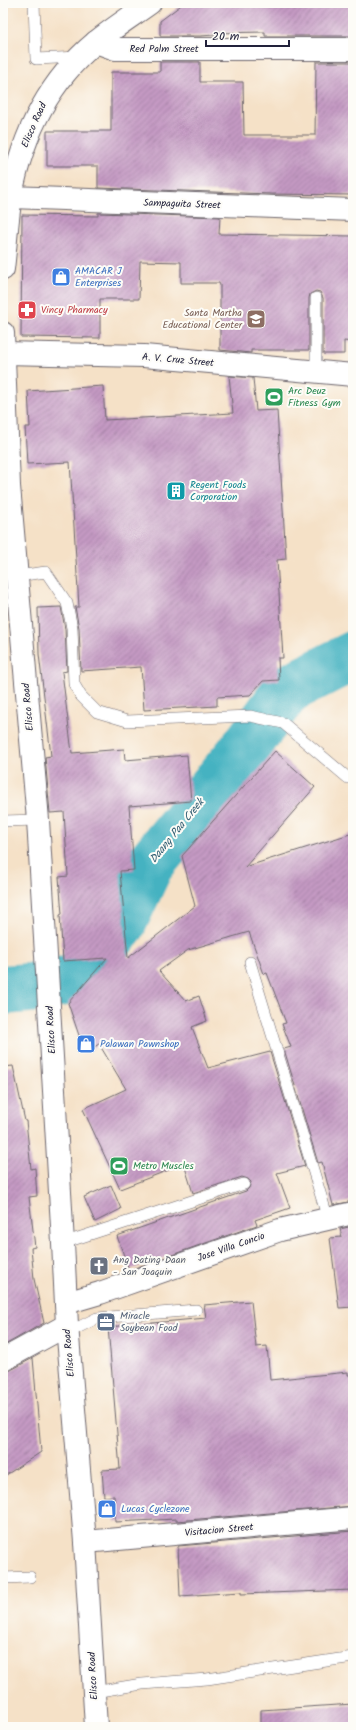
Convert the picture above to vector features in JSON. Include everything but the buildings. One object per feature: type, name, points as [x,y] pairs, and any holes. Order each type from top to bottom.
[{"type":"main road","name":"Elisco Road","points":[[3,268],[11,197],[18,164],[29,133],[44,102],[60,79],[96,42],[150,3]]},
{"type":"main road","name":"Red Palm Street","points":[[96,42],[115,49],[353,49]]},
{"type":"main road","name":"Sampaguita Street","points":[[11,197],[353,210]]},
{"type":"main road","name":"Elisco Road","points":[[3,333],[8,541],[17,576],[38,820],[67,1329],[85,1542],[96,1727]]},
{"type":"main road","name":"A. V. Cruz Street","points":[[3,352],[144,356],[316,373],[353,375]]},
{"type":"main road","name":"Jose Villa Concio","points":[[66,1303],[100,1293],[280,1230],[353,1213]]},
{"type":"main road","points":[[3,1360],[67,1329]]},
{"type":"main road","name":"Visitacion Street","points":[[85,1542],[353,1518]]},
{"type":"lane","points":[[34,3],[36,59],[80,57]]},
{"type":"lane","points":[[316,298],[316,373]]},
{"type":"lane","points":[[17,576],[46,572],[67,603],[72,628],[74,684],[82,696],[97,712],[127,721],[250,716],[283,723],[348,778]]},
{"type":"lane","points":[[3,821],[38,820]]},
{"type":"lane","points":[[250,962],[328,1219]]},
{"type":"lane","points":[[63,1243],[244,1184]]},
{"type":"lane","points":[[67,1329],[97,1318],[196,1310]]},
{"type":"lane","points":[[3,1578],[30,1577]]},
{"type":"lane","points":[[94,1692],[154,1683],[207,1679],[353,1656]]},
{"type":"waterway","name":"Daang Paa Creek","points":[[3,990],[29,988],[74,979],[120,927],[149,865],[246,747],[288,689],[353,656]]},
{"type":"place","name":"AMACAR J Enterprises","points":[[61,277]]},
{"type":"place","name":"Vincy Pharmacy","points":[[27,310]]},
{"type":"place","name":"Santa Martha Educational Center","points":[[256,319]]},
{"type":"place","name":"Arc Deuz Fitness Gym","points":[[274,397]]},
{"type":"place","name":"Regent Foods Corporation","points":[[176,491]]},
{"type":"place","name":"Palawan Pawnshop","points":[[86,1044]]},
{"type":"place","name":"Metro Muscles","points":[[119,1166]]},
{"type":"place","name":"Ang Dating Daan - San Joaquin","points":[[99,1266]]},
{"type":"place","name":"Miracle Soybean Food","points":[[106,1322]]},
{"type":"place","name":"Lucas Cyclezone","points":[[107,1509]]}]
